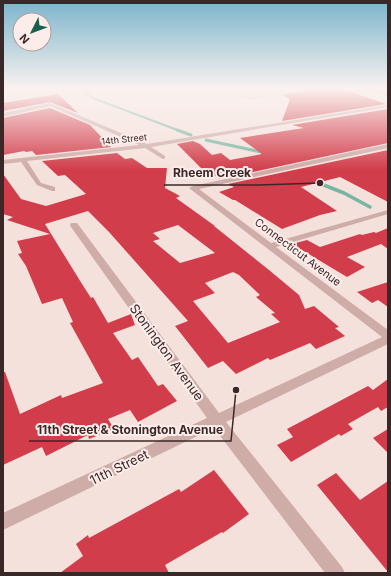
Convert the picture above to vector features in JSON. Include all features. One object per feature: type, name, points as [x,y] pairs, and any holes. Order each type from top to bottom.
[{"type":"street","points":[[77,116],[146,146],[164,157]]},
{"type":"street","name":"14th Street","points":[[3,162],[146,146],[328,116]]},
{"type":"street","name":"Connecticut Avenue","points":[[388,146],[193,188],[388,336]]},
{"type":"street","points":[[22,159],[39,184],[52,189]]},
{"type":"street","points":[[270,246],[388,212]]},
{"type":"street","name":"Stonington Avenue","points":[[74,225],[217,421],[336,573]]},
{"type":"street","name":"11th Street","points":[[3,522],[388,340]]},
{"type":"building","points":[[13,116],[69,116],[90,125],[111,147],[36,155],[32,151],[24,151],[3,155],[3,118]]},
{"type":"building","points":[[284,116],[313,116],[282,121]]},
{"type":"building","points":[[347,116],[388,116],[388,143],[220,179],[206,170],[204,171],[177,144],[193,141],[200,144],[212,155],[221,153],[230,160],[262,154],[240,138],[304,128],[292,125]]},
{"type":"building","points":[[388,150],[388,202],[340,177],[301,187],[337,211],[320,215],[282,229],[235,200],[219,192],[234,187],[228,184]]},
{"type":"building","points":[[117,153],[125,159],[132,158],[147,168],[167,168],[165,188],[180,196],[176,198],[215,226],[299,295],[305,309],[314,306],[339,327],[335,328],[345,336],[316,349],[310,343],[270,360],[268,358],[236,374],[223,361],[208,368],[175,326],[188,321],[109,232],[88,211],[45,224],[91,298],[93,297],[108,323],[131,314],[135,325],[113,333],[132,360],[138,357],[158,386],[163,384],[177,401],[138,422],[130,410],[108,419],[114,429],[89,439],[88,435],[46,456],[42,447],[3,465],[3,372],[5,372],[20,414],[61,395],[62,398],[103,383],[70,323],[73,322],[62,298],[42,304],[26,266],[18,254],[22,253],[17,241],[50,234],[7,220],[13,217],[3,214],[3,174],[21,199],[46,206],[86,194],[65,175],[58,176],[42,161]],"holes":[[[178,225],[215,253],[180,263],[153,241],[160,239],[153,233]],[[233,272],[239,275],[260,295],[256,297],[275,313],[271,314],[280,322],[228,343],[193,301],[215,293],[205,283]]]},
{"type":"building","points":[[388,228],[388,249],[381,244],[347,257],[365,267],[347,277],[292,244],[307,240],[320,247],[360,234],[376,233]]},
{"type":"building","points":[[388,282],[388,307],[378,300],[372,303],[357,292]]},
{"type":"building","points":[[388,379],[388,407],[381,411],[378,407],[348,424],[353,429],[341,436],[339,434],[291,462],[277,445],[293,437],[287,429],[368,386],[373,390]]},
{"type":"building","points":[[388,429],[388,453],[373,438]]},
{"type":"building","points":[[214,470],[249,514],[223,533],[222,532],[165,565],[169,573],[60,573],[83,556],[76,544],[88,535],[89,538],[179,489],[181,492]]},
{"type":"building","points":[[336,473],[360,500],[388,481],[388,572],[317,485]]},
{"type":"waterway","points":[[140,116],[180,131]]},
{"type":"waterway","points":[[177,130],[191,135]]},
{"type":"waterway","points":[[206,140],[261,152]]},
{"type":"waterway","points":[[316,182],[344,193],[370,207]]},
{"type":"place","name":"Rheem Creek","points":[[320,183]]},
{"type":"place","name":"11th Street & Stonington Avenue","points":[[236,390]]}]
